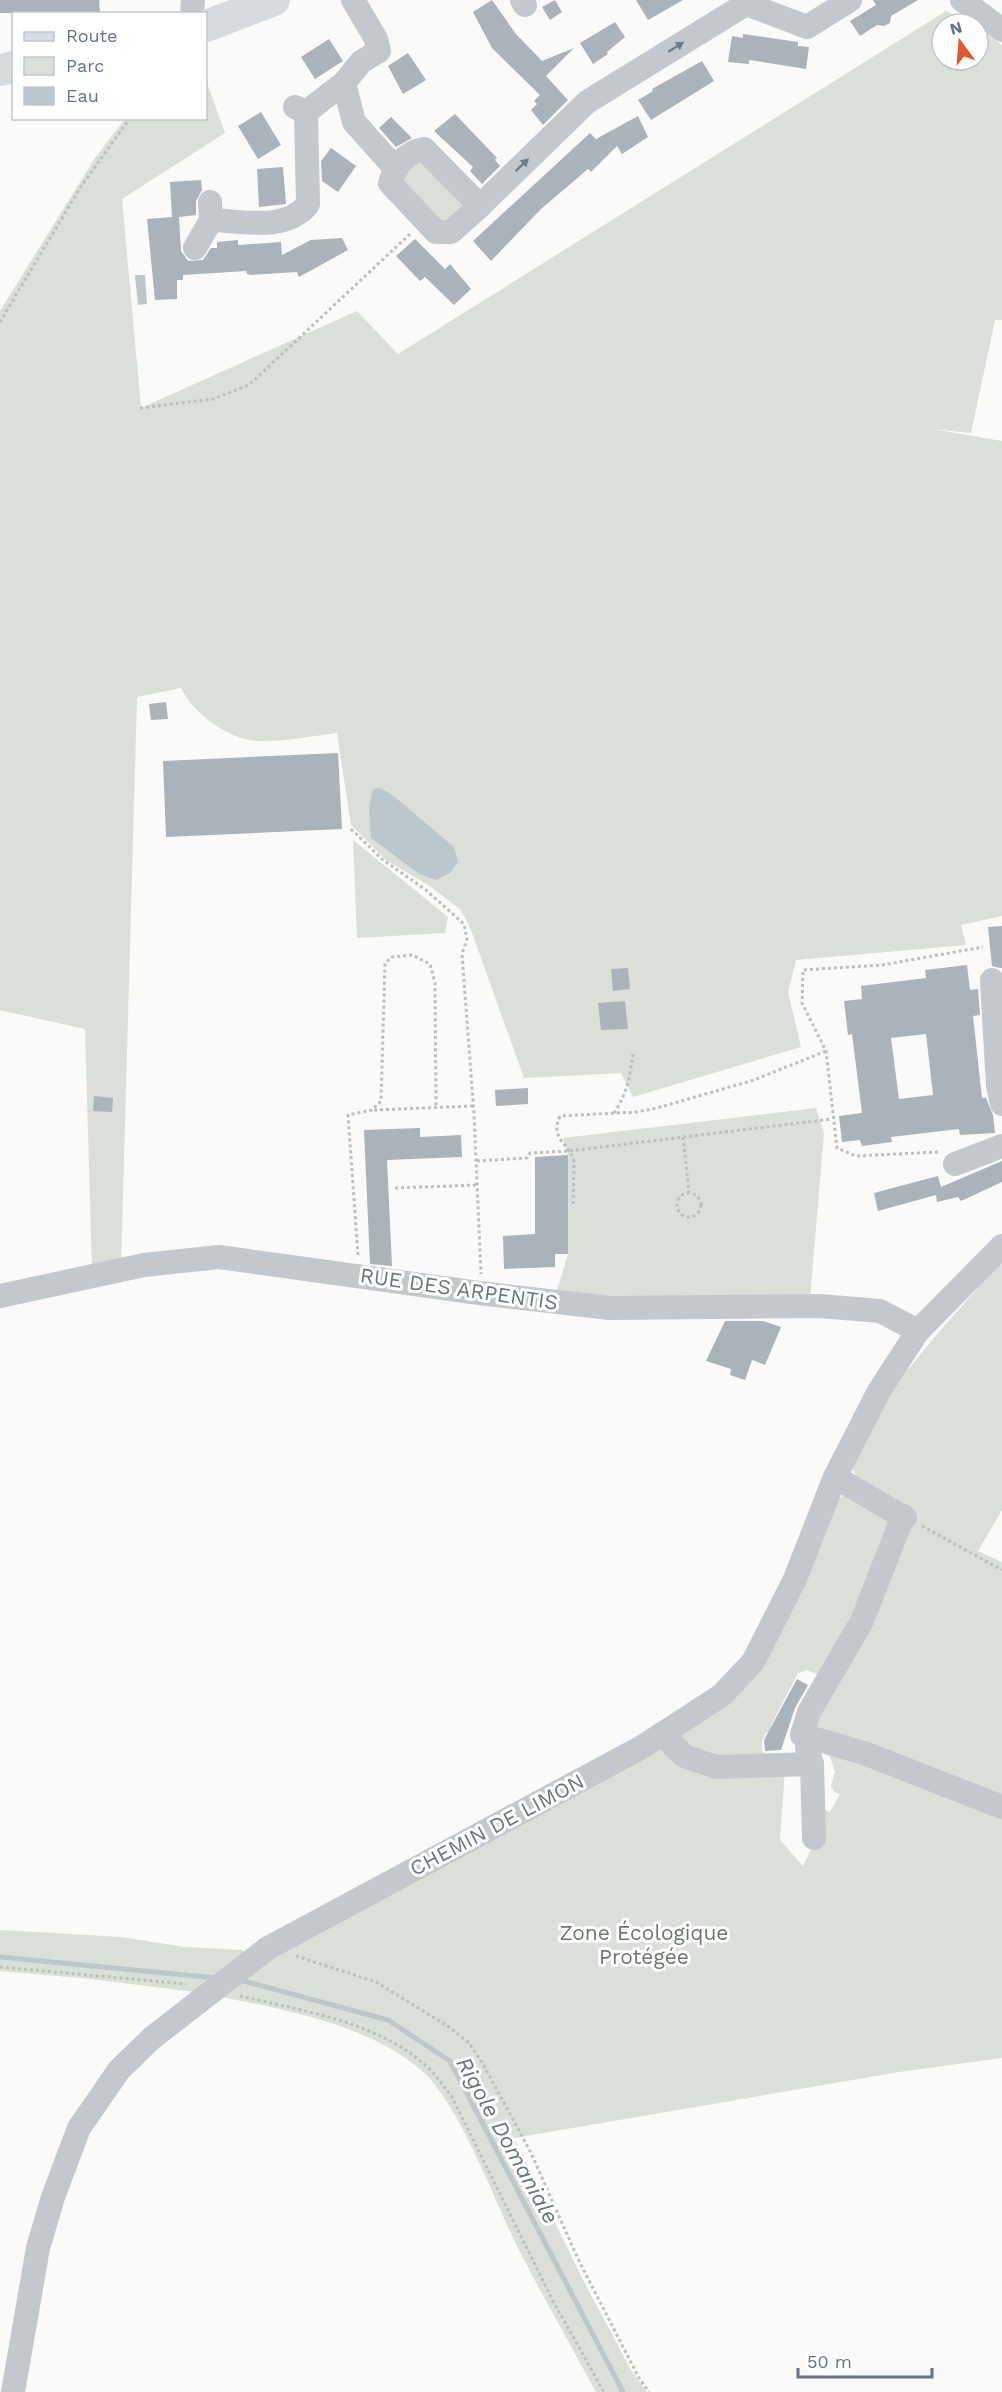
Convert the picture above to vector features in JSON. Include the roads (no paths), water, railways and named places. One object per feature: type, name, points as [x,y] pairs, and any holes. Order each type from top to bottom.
[{"type":"main road","points":[[207,26],[274,0]]},
{"type":"street","points":[[195,248],[210,211],[281,222],[300,214],[308,204],[301,110],[344,83],[361,62],[379,51],[376,39],[353,0]]},
{"type":"street","points":[[480,206],[424,149],[411,152],[395,168],[390,183],[436,232],[451,232],[480,206],[587,102],[746,4],[807,27],[849,0]]},
{"type":"street","points":[[962,0],[1002,30]]},
{"type":"street","points":[[344,83],[354,122],[395,168]]},
{"type":"street","points":[[992,981],[1002,1104]]},
{"type":"street","points":[[955,1164],[1002,1146]]},
{"type":"street","name":"CHEMIN DE LIMON","points":[[13,2392],[38,2248],[63,2166],[79,2128],[119,2070],[152,2038],[268,1948],[642,1748],[722,1695],[753,1662],[795,1579],[835,1477],[879,1391],[918,1331],[1002,1246]]},
{"type":"street","name":"RUE DES ARPENTIS","points":[[0,1296],[144,1265],[219,1257],[479,1293],[610,1308],[820,1306],[880,1311],[918,1331]]},
{"type":"street","points":[[813,1838],[812,1764],[802,1735],[809,1712],[862,1621],[904,1517],[835,1477]]},
{"type":"street","points":[[662,1734],[684,1756],[716,1767],[812,1764]]},
{"type":"street","points":[[802,1735],[864,1753],[1002,1807]]},
{"type":"water","points":[[135,275],[145,275],[147,304],[138,305]]},
{"type":"water","points":[[379,788],[390,793],[454,847],[458,862],[450,873],[436,880],[419,874],[371,838],[369,807],[373,789]]},
{"type":"waterway","name":"Rigole Domaniale","points":[[0,1957],[216,1978]]},
{"type":"waterway","name":"Rigole Domaniale","points":[[240,1980],[388,2020],[450,2061],[623,2392]]},
{"type":"park label","name":"Zone Écologique Protégée","points":[[644,1945]]}]
